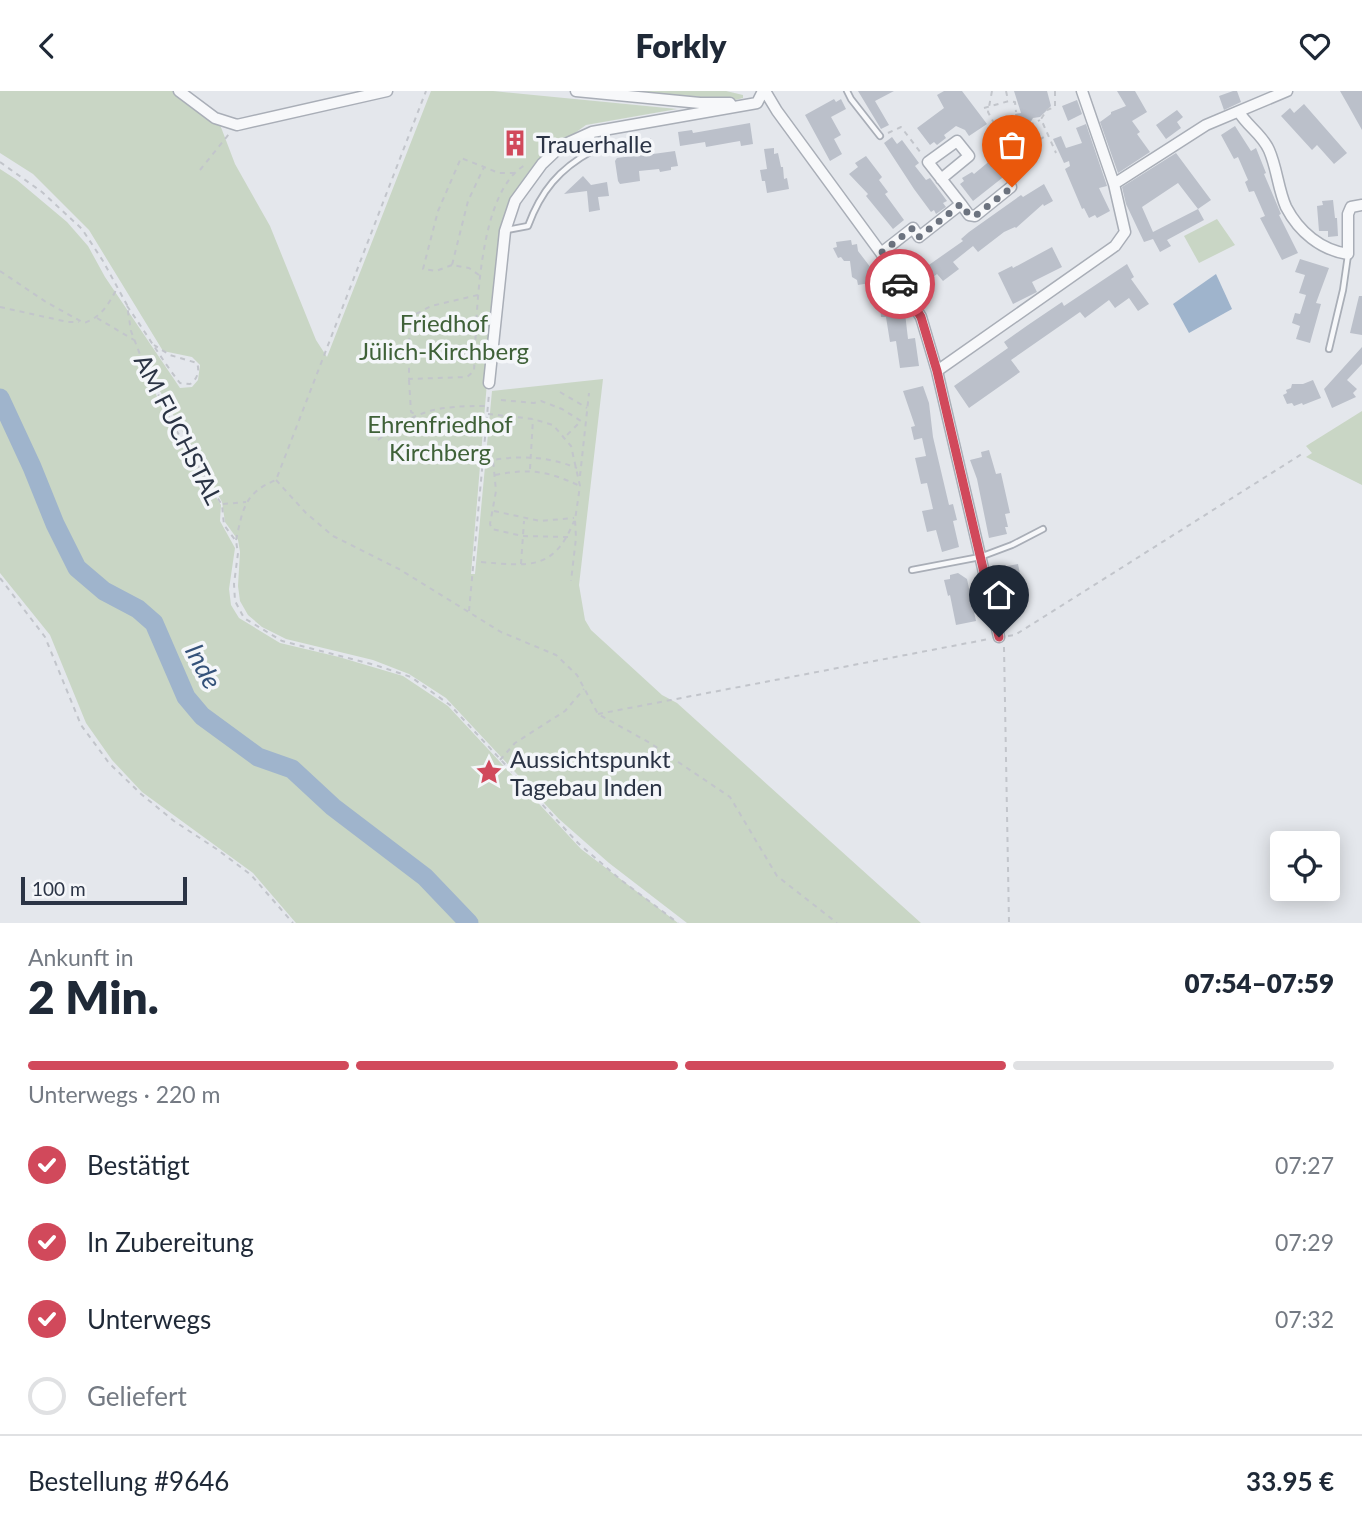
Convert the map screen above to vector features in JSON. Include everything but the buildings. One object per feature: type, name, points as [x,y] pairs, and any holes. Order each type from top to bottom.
[{"type":"street","points":[[179,91],[215,118],[237,125],[387,91]]},
{"type":"street","points":[[576,91],[700,103],[730,103],[737,107]]},
{"type":"street","points":[[489,383],[505,231],[515,201],[542,164],[561,146],[592,132],[757,103],[764,91],[881,253],[921,317],[937,371],[999,637]]},
{"type":"street","points":[[937,371],[1115,246],[1125,232],[1114,184],[1082,91]]},
{"type":"street","points":[[1114,184],[1206,125],[1287,91]]},
{"type":"street","points":[[1238,112],[1269,149],[1287,207],[1307,236],[1332,251],[1348,254],[1348,214],[1351,207],[1362,205]]},
{"type":"street","points":[[941,179],[969,156],[957,141],[928,162],[941,179],[961,204],[969,215],[975,216],[1012,187]]},
{"type":"street","points":[[881,253],[913,228],[919,237],[961,204]]},
{"type":"lane","points":[[848,91],[851,99],[880,136]]},
{"type":"lane","points":[[505,231],[528,226],[537,203],[552,183],[570,163],[592,151],[592,132]]},
{"type":"lane","points":[[1329,349],[1343,290],[1348,254]]},
{"type":"lane","points":[[912,570],[980,557],[1043,529]]},
{"type":"path","points":[[236,541],[247,502],[260,486],[276,480],[426,91]]},
{"type":"path","points":[[992,91],[988,112],[1021,174],[1029,169]]},
{"type":"path","points":[[1006,91],[1008,101]]},
{"type":"path","points":[[1030,145],[1021,131],[1041,119],[1047,110],[1055,107],[1055,91]]},
{"type":"path","points":[[984,108],[1008,101],[1015,102],[1016,112]]},
{"type":"path","points":[[1041,119],[1056,153]]},
{"type":"path","points":[[200,170],[237,125]]},
{"type":"path","points":[[880,136],[901,127],[928,162]]},
{"type":"path","points":[[999,133],[1011,127],[1025,127]]},
{"type":"path","points":[[1012,155],[1048,135]]},
{"type":"path","points":[[480,276],[469,268],[452,265],[436,271],[423,269],[438,211],[461,157],[499,173],[516,173]]},
{"type":"path","name":"AM FUCHSTAL","points":[[0,162],[42,192],[82,229],[127,305],[135,341],[144,365],[173,425],[222,505],[224,525],[236,541],[238,553],[235,601],[244,618],[282,641],[337,654],[411,677],[450,705],[578,843],[678,923]]},
{"type":"path","points":[[409,379],[467,377],[474,371],[480,276],[488,228],[495,206],[524,165],[542,164]]},
{"type":"path","points":[[452,265],[468,201],[484,167]]},
{"type":"path","points":[[0,271],[80,322]]},
{"type":"path","points":[[0,307],[68,322],[89,322],[109,304],[117,289]]},
{"type":"path","points":[[416,414],[411,412],[410,406],[409,340],[416,314],[431,306],[478,295]]},
{"type":"path","points":[[127,305],[154,345],[180,383],[190,384],[195,379],[197,363],[170,355],[154,345]]},
{"type":"path","points":[[96,318],[135,341]]},
{"type":"path","points":[[469,613],[489,383]]},
{"type":"path","points":[[561,392],[588,408]]},
{"type":"path","points":[[579,480],[589,393]]},
{"type":"path","points":[[501,400],[548,402],[581,421]]},
{"type":"path","points":[[378,440],[416,414],[455,406],[488,406]]},
{"type":"path","points":[[488,414],[533,419],[553,425],[571,446],[580,486],[571,581]]},
{"type":"path","points":[[565,436],[587,416]]},
{"type":"path","points":[[530,470],[533,419]]},
{"type":"path","points":[[598,714],[1015,635],[1306,452]]},
{"type":"path","points":[[568,537],[522,536],[492,529],[490,524],[496,491],[493,460],[530,457],[556,460],[577,468]]},
{"type":"path","points":[[494,475],[530,470],[550,473],[580,486]]},
{"type":"path","points":[[276,480],[306,513],[333,536],[399,569],[501,632],[556,655],[568,664],[585,688],[598,714],[650,743],[730,797],[777,876],[836,923]]},
{"type":"path","points":[[222,505],[247,502]]},
{"type":"path","points":[[493,511],[524,520],[575,519]]},
{"type":"path","points":[[481,562],[536,565],[554,555],[568,537],[575,519]]},
{"type":"path","points":[[521,565],[524,520]]},
{"type":"path","points":[[0,579],[45,637],[81,725],[110,763],[141,794],[174,821],[251,875],[293,923]]},
{"type":"path","points":[[999,637],[1004,646],[1009,923]]},
{"type":"path","points":[[500,761],[515,743],[575,703],[585,688]]},
{"type":"green space","points":[[0,91],[173,91],[219,122],[235,164],[270,226],[316,340],[327,357],[431,91],[493,91],[677,109],[586,125],[547,153],[527,174],[509,202],[500,227],[471,574],[475,574],[492,391],[603,379],[579,585],[585,620],[591,630],[662,695],[677,703],[921,923],[687,923],[609,863],[559,819],[446,698],[409,674],[373,660],[286,639],[262,627],[248,615],[240,601],[238,540],[225,522],[222,502],[142,359],[142,366],[171,425],[221,505],[220,521],[235,548],[229,589],[231,605],[239,618],[280,643],[403,676],[448,706],[581,849],[678,923],[296,923],[253,873],[142,792],[112,760],[86,723],[50,635],[0,573],[0,169],[67,222],[88,246],[105,277],[180,388],[192,387],[198,380],[200,365],[192,357],[163,351],[89,230],[33,174],[0,153]]},
{"type":"green space","points":[[628,91],[726,91],[743,95],[743,98],[735,100]]},
{"type":"green space","points":[[1217,219],[1235,245],[1199,263],[1184,236]]},
{"type":"green space","points":[[1362,411],[1362,485],[1306,457],[1312,453],[1306,446]]},
{"type":"water","points":[[1216,274],[1232,309],[1189,333],[1173,304]]},
{"type":"waterway","name":"Inde","points":[[0,398],[77,568],[104,591],[138,609],[154,623],[186,697],[202,716],[258,757],[292,769],[333,807],[425,877],[469,923]]},
{"type":"way so far","points":[[900,284],[881,253],[913,228],[919,237],[961,204],[969,215],[975,216],[1012,187]]},
{"type":"place","name":"Trauerhalle","points":[[515,143]]},
{"type":"place","name":"Aussichtspunkt Tagebau Inden","points":[[489,772]]},
{"type":"route","points":[[900,284],[921,317],[937,371],[999,637]]},
{"type":"park label","name":"Friedhof Jülich-Kirchberg","points":[[444,336]]},
{"type":"park label","name":"Ehrenfriedhof Kirchberg","points":[[440,437]]}]
